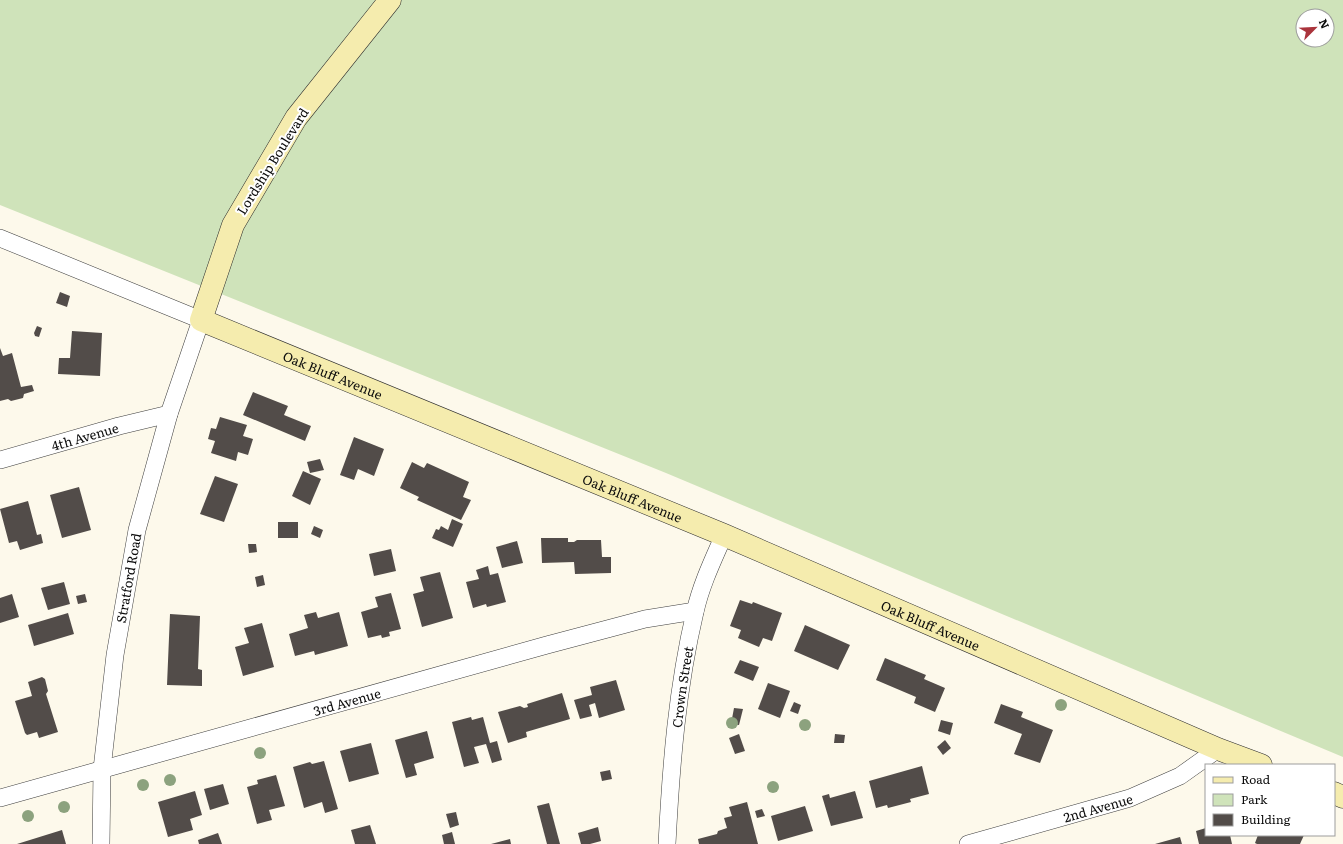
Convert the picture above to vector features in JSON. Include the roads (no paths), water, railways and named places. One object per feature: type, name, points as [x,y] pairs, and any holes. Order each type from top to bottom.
[{"type":"main road","name":"Lordship Boulevard","points":[[201,320],[233,225],[292,125],[300,112],[390,0]]},
{"type":"main road","name":"Oak Bluff Avenue","points":[[201,320],[724,535],[1218,748],[1258,764]]},
{"type":"street","name":"Oak Bluff Avenue","points":[[0,238],[201,320]]},
{"type":"street","name":"Stratford Road","points":[[101,844],[102,769],[115,654],[137,530],[169,414],[201,320]]},
{"type":"street","name":"4th Avenue","points":[[0,460],[119,426],[169,414]]},
{"type":"street","name":"Crown Street","points":[[667,844],[671,765],[681,685],[695,611],[707,574],[724,535]]},
{"type":"street","name":"3rd Avenue","points":[[0,798],[570,639],[645,619],[695,611]]},
{"type":"street","name":"2nd Avenue","points":[[968,844],[1130,798],[1180,776],[1218,748]]}]
